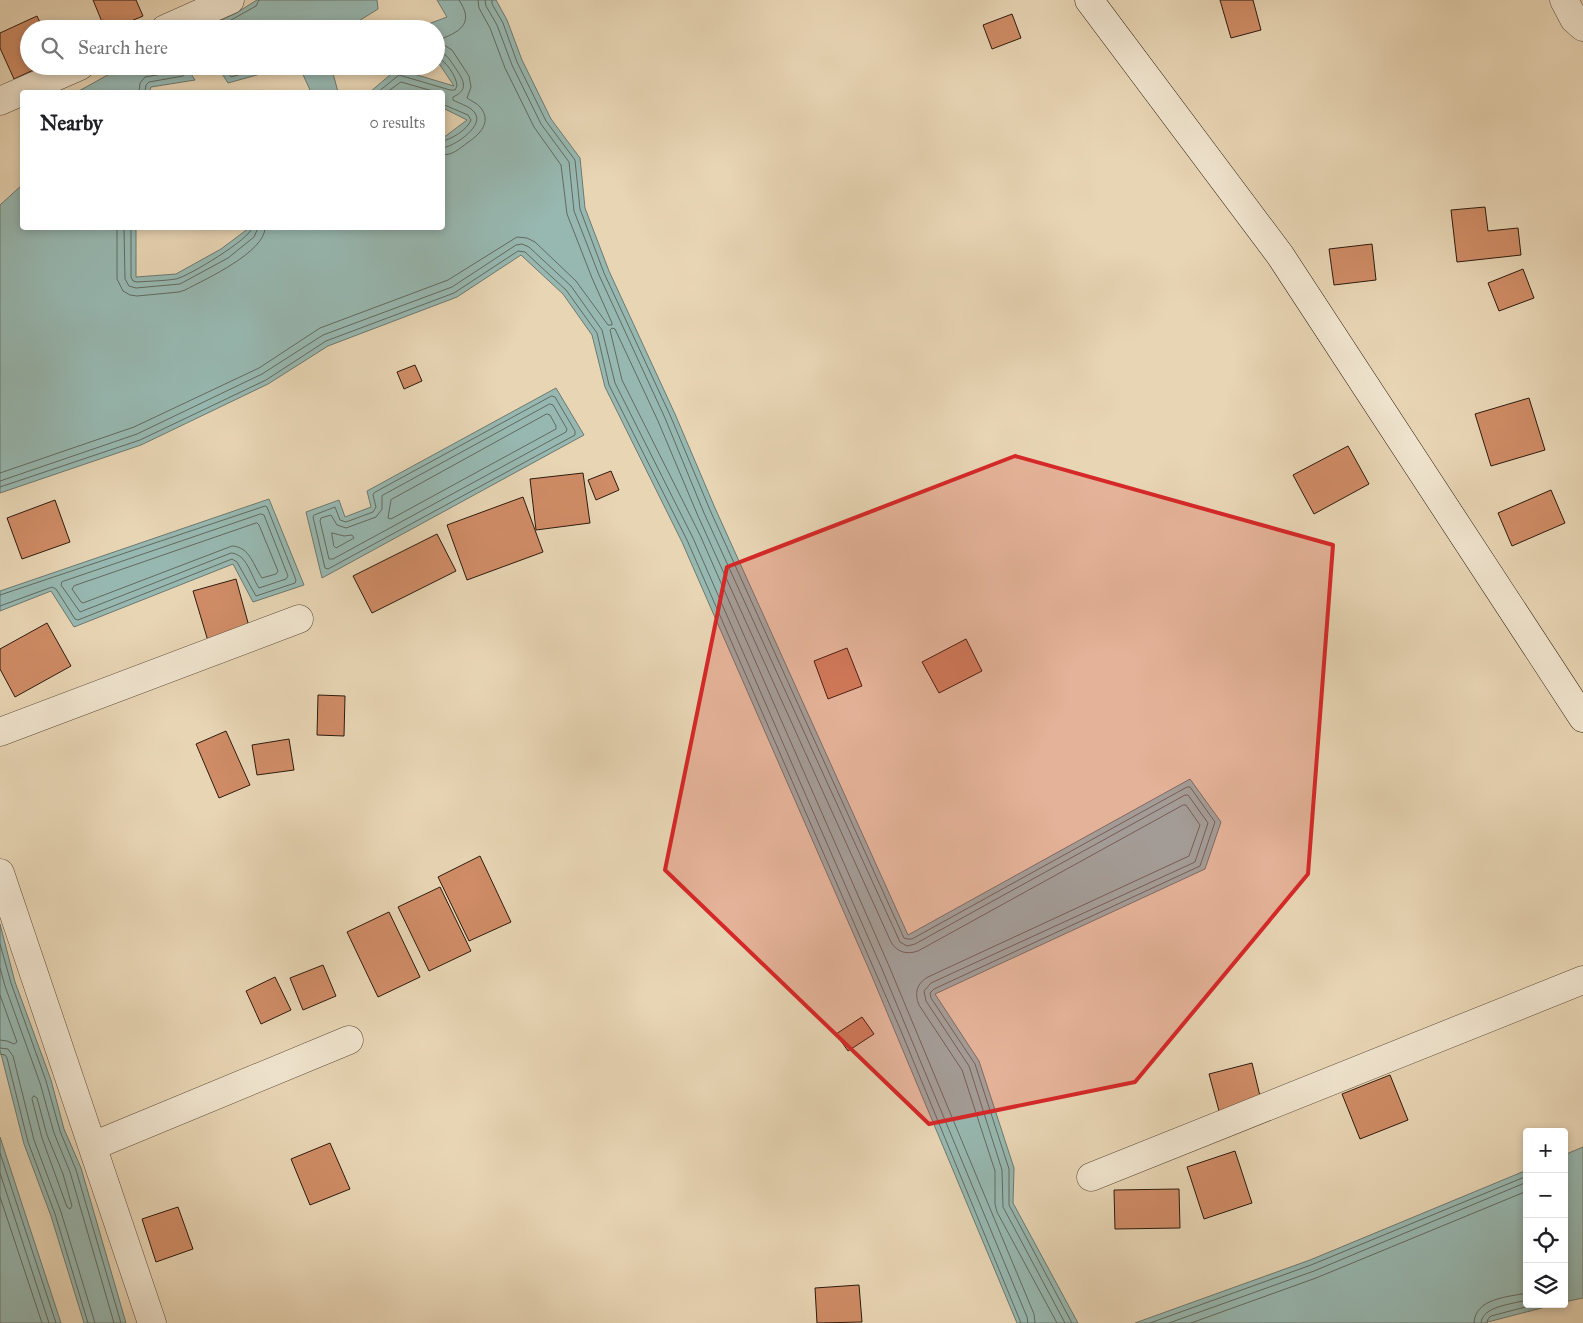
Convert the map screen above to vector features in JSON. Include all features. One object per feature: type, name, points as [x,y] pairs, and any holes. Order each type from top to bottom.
[{"type":"street","points":[[185,20],[230,0]]},
{"type":"street","points":[[1089,0],[1280,255],[1583,718]]},
{"type":"street","points":[[1564,0],[1574,20],[1583,28]]},
{"type":"street","points":[[25,90],[59,75]]},
{"type":"street","points":[[0,101],[20,92]]},
{"type":"street","points":[[0,732],[299,619]]},
{"type":"street","points":[[0,873],[152,1323]]},
{"type":"street","points":[[1091,1177],[1583,980]]},
{"type":"street","points":[[93,1146],[348,1040]]},
{"type":"highlighted area","points":[[1015,456],[1333,545],[1308,874],[1135,1082],[929,1124],[665,870],[727,567]]},
{"type":"water","points":[[257,0],[377,0],[378,9],[360,20],[222,20]]},
{"type":"water","points":[[437,0],[496,0],[507,20],[522,60],[551,119],[580,158],[585,208],[609,271],[908,935],[1190,779],[1221,822],[1205,869],[935,994],[979,1061],[1014,1168],[1013,1203],[1078,1323],[1017,1323],[871,974],[682,542],[605,387],[592,335],[563,294],[521,255],[457,297],[328,346],[268,384],[141,445],[0,493],[0,205],[20,187],[20,230],[136,230],[136,277],[176,274],[221,249],[246,230],[445,230],[445,136],[467,120],[445,109],[445,90],[372,90],[390,75],[417,75],[454,86],[445,72],[445,20],[439,20],[447,17]]},
{"type":"water","points":[[108,75],[192,75],[195,80],[151,87],[150,90],[81,90]]},
{"type":"water","points":[[223,75],[257,75],[228,83]]},
{"type":"water","points":[[303,75],[333,75],[337,90],[310,90]]},
{"type":"water","points":[[556,388],[584,435],[322,578],[306,512],[339,500],[345,517],[371,507],[367,491]]},
{"type":"water","points":[[269,499],[304,585],[253,602],[233,564],[74,627],[51,591],[0,611],[0,591]]},
{"type":"water","points":[[0,924],[15,982],[51,1080],[64,1129],[81,1168],[126,1323],[84,1323],[51,1216],[24,1144],[0,1050]]},
{"type":"water","points":[[0,1137],[61,1323],[0,1323]]},
{"type":"water","points":[[1583,1147],[1583,1298],[1568,1301],[1568,1173],[1568,1153]]},
{"type":"water","points":[[1523,1172],[1523,1308],[1542,1308],[1484,1323],[1135,1323],[1310,1260]]},
{"type":"building","points":[[93,0],[136,0],[143,16],[133,20],[101,20]]},
{"type":"building","points":[[1220,0],[1253,0],[1261,30],[1231,38]]},
{"type":"building","points":[[1012,14],[1021,38],[992,49],[983,25]]},
{"type":"building","points":[[37,16],[39,20],[28,20]]},
{"type":"building","points":[[20,24],[20,75],[23,75],[14,79],[0,48],[0,33]]},
{"type":"building","points":[[1485,207],[1488,231],[1518,228],[1521,255],[1457,262],[1451,210]]},
{"type":"building","points":[[1372,244],[1376,280],[1334,285],[1329,249]]},
{"type":"building","points":[[1523,269],[1534,298],[1499,311],[1488,283]]},
{"type":"building","points":[[415,365],[422,381],[404,389],[397,372]]},
{"type":"building","points":[[1529,398],[1545,450],[1491,466],[1475,414]]},
{"type":"building","points":[[1348,446],[1369,484],[1314,514],[1293,475]]},
{"type":"building","points":[[611,471],[619,490],[596,500],[588,480]]},
{"type":"building","points":[[583,473],[590,523],[536,530],[530,479]]},
{"type":"building","points":[[1551,490],[1565,523],[1512,546],[1498,513]]},
{"type":"building","points":[[523,497],[543,552],[467,580],[447,525]]},
{"type":"building","points":[[55,500],[70,542],[22,559],[7,518]]},
{"type":"building","points":[[437,534],[456,571],[372,613],[353,576]]},
{"type":"building","points":[[236,579],[250,630],[208,641],[193,591]]},
{"type":"building","points":[[47,623],[71,666],[15,697],[0,669],[0,649]]},
{"type":"building","points":[[966,639],[982,671],[939,693],[922,662]]},
{"type":"building","points":[[847,648],[862,686],[828,699],[814,661]]},
{"type":"building","points":[[318,695],[345,696],[344,736],[317,735]]},
{"type":"building","points":[[226,731],[250,785],[219,798],[196,744]]},
{"type":"building","points":[[289,739],[294,770],[257,775],[252,745]]},
{"type":"building","points":[[480,856],[511,922],[469,941],[438,877]]},
{"type":"building","points":[[440,887],[471,951],[429,971],[398,907]]},
{"type":"building","points":[[389,912],[420,977],[378,997],[347,932]]},
{"type":"building","points":[[323,965],[336,996],[303,1010],[290,978]]},
{"type":"building","points":[[275,977],[291,1010],[261,1024],[246,991]]},
{"type":"building","points":[[862,1017],[874,1034],[848,1051],[836,1034]]},
{"type":"building","points":[[1252,1063],[1261,1100],[1219,1111],[1209,1074]]},
{"type":"building","points":[[1390,1075],[1408,1120],[1360,1139],[1342,1094]]},
{"type":"building","points":[[330,1143],[350,1189],[310,1205],[291,1159]]},
{"type":"building","points":[[1235,1151],[1252,1203],[1204,1219],[1187,1167]]},
{"type":"building","points":[[1179,1189],[1180,1228],[1115,1229],[1114,1190]]},
{"type":"building","points":[[178,1207],[193,1249],[156,1262],[142,1219]]},
{"type":"building","points":[[859,1285],[862,1322],[817,1323],[815,1288]]}]
